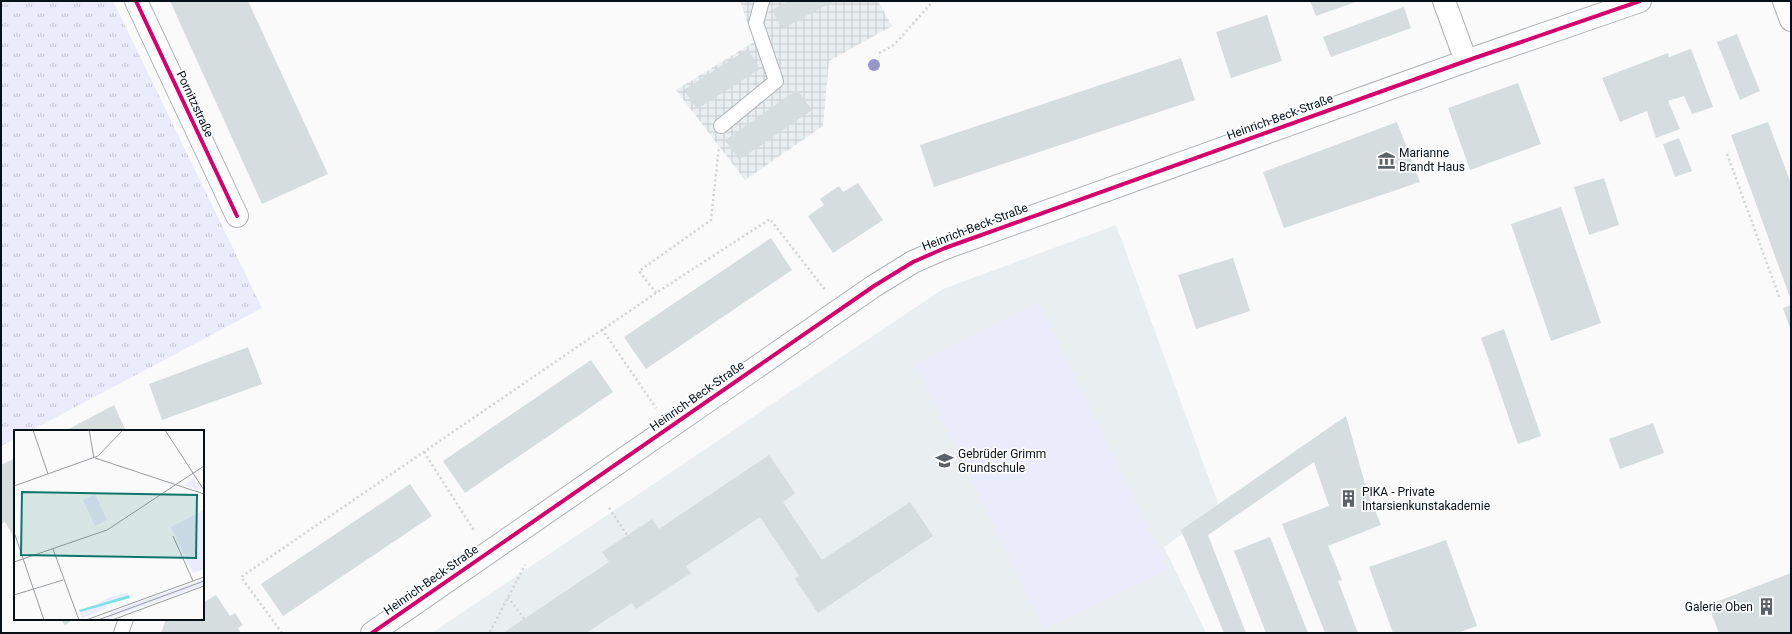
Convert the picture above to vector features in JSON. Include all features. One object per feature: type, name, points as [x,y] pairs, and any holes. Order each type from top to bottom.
[{"type":"street","name":"Pornitzstraße","points":[[136,1],[237,216]]},
{"type":"street","points":[[1444,1],[1466,61]]},
{"type":"street","name":"Heinrich-Beck-Straße","points":[[372,633],[868,291],[913,262],[945,248],[1466,61],[1640,1]]},
{"type":"street","points":[[1784,1],[1791,20]]},
{"type":"lane","points":[[721,126],[776,81],[756,23],[762,1]]},
{"type":"lane","points":[[122,633],[126,620]]},
{"type":"path","points":[[879,53],[894,45],[933,1]]},
{"type":"path","points":[[656,293],[638,270],[712,220],[721,126]]},
{"type":"path","points":[[1727,154],[1780,299]]},
{"type":"path","points":[[282,633],[241,577],[602,329],[770,219],[825,290]]},
{"type":"path","points":[[602,329],[669,428]]},
{"type":"path","points":[[424,452],[488,552]]},
{"type":"path","points":[[609,508],[631,541]]},
{"type":"path","points":[[490,632],[525,565]]},
{"type":"path","points":[[508,597],[524,619]]},
{"type":"shaded area","points":[[740,1],[878,1],[892,26],[829,61],[823,126],[745,180],[676,90],[754,42]]},
{"type":"shaded area","name":"Gebrüder Grimm Grundschule","points":[[1116,225],[1219,506],[1164,547],[1206,633],[432,633],[943,289]]},
{"type":"green space","points":[[1,1],[113,1],[262,308],[32,430],[14,430],[14,440],[1,446]]},
{"type":"green space","points":[[1039,303],[1168,569],[1044,629],[915,364]]},
{"type":"building","points":[[170,1],[248,1],[328,174],[262,204]]},
{"type":"building","points":[[788,1],[834,1],[782,29],[772,10]]},
{"type":"building","points":[[1310,1],[1358,1],[1316,16]]},
{"type":"building","points":[[1404,7],[1411,28],[1331,57],[1323,37]]},
{"type":"building","points":[[1267,15],[1282,61],[1231,78],[1216,32]]},
{"type":"building","points":[[1737,34],[1760,91],[1740,100],[1717,42]]},
{"type":"building","points":[[748,49],[760,69],[697,109],[684,90]]},
{"type":"building","points":[[1691,49],[1713,107],[1692,114],[1684,96],[1668,101],[1680,129],[1656,138],[1647,111],[1620,122],[1602,78],[1668,53],[1669,57]]},
{"type":"building","points":[[1181,58],[1195,100],[934,187],[920,145]]},
{"type":"building","points":[[1518,83],[1541,144],[1470,170],[1448,108]]},
{"type":"building","points":[[797,90],[812,110],[739,160],[725,140]]},
{"type":"building","points":[[1397,122],[1420,182],[1284,228],[1263,172]]},
{"type":"building","points":[[1768,122],[1791,184],[1791,300],[1731,135]]},
{"type":"building","points":[[1679,138],[1692,171],[1675,177],[1663,144]]},
{"type":"building","points":[[1604,178],[1619,225],[1589,235],[1574,187]]},
{"type":"building","points":[[858,183],[883,220],[833,253],[808,216],[824,205],[820,199],[839,186],[843,192]]},
{"type":"building","points":[[1561,207],[1601,323],[1551,341],[1511,224]]},
{"type":"building","points":[[771,238],[792,270],[646,369],[624,337]]},
{"type":"building","points":[[1233,258],[1250,311],[1196,329],[1178,275]]},
{"type":"building","points":[[1791,305],[1791,331],[1783,308]]},
{"type":"building","points":[[1504,329],[1541,436],[1518,444],[1481,338]]},
{"type":"building","points":[[248,347],[262,384],[162,420],[149,384]]},
{"type":"building","points":[[591,360],[613,392],[465,493],[443,461]]},
{"type":"building","points":[[114,405],[126,430],[67,430]]},
{"type":"building","points":[[1346,416],[1367,491],[1381,525],[1328,546],[1342,580],[1338,581],[1358,633],[1325,633],[1282,524],[1329,506],[1314,462],[1208,535],[1246,633],[1224,633],[1181,530]]},
{"type":"building","points":[[1653,423],[1664,453],[1620,469],[1609,439]]},
{"type":"building","points":[[769,455],[795,493],[783,502],[822,560],[910,502],[933,536],[818,613],[795,579],[799,576],[760,517],[686,566],[691,573],[636,609],[632,603],[586,633],[503,633],[609,562],[602,552],[652,519],[659,529]]},
{"type":"building","points":[[14,458],[14,537],[5,522],[1,524],[1,465]]},
{"type":"building","points":[[410,484],[432,516],[283,616],[261,584]]},
{"type":"building","points":[[1270,537],[1308,633],[1266,633],[1234,551]]},
{"type":"building","points":[[1446,540],[1477,626],[1457,633],[1393,633],[1369,567]]},
{"type":"building","points":[[1791,573],[1791,633],[1719,633],[1708,605]]},
{"type":"building","points":[[216,595],[230,616],[235,613],[243,625],[238,628],[241,633],[161,633],[166,620],[204,620],[204,602]]},
{"type":"building","points":[[61,620],[72,620],[65,625]]},
{"type":"cycle path","points":[[136,1],[237,216]]},
{"type":"cycle path","points":[[372,633],[874,286],[913,262],[945,248],[1466,61],[1640,1]]},
{"type":"place","name":"Marianne Brandt Haus","points":[[1386,160]]},
{"type":"place","name":"Gebrüder Grimm Grundschule","points":[[945,461]]},
{"type":"place","name":"PIKA - Private Intarsienkunstakademie","points":[[1349,499]]},
{"type":"place","name":"Galerie Oben","points":[[1766,607]]}]
